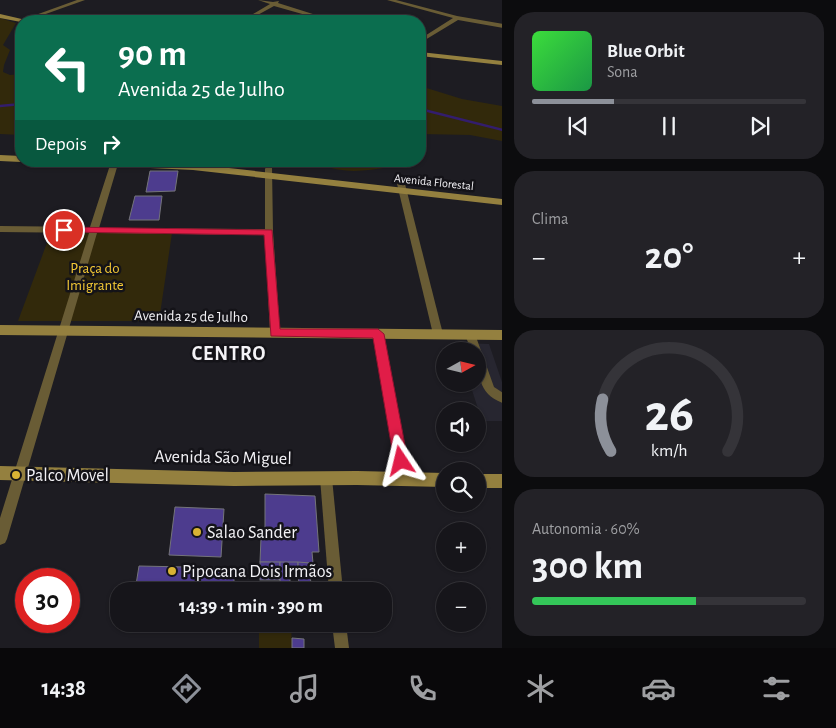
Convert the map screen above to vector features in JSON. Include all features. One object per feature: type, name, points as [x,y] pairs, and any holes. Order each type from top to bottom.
[{"type":"main road","points":[[0,16],[15,19]]},
{"type":"main road","points":[[426,55],[502,63]]},
{"type":"main road","points":[[0,152],[15,153]]},
{"type":"main road","points":[[0,158],[15,159]]},
{"type":"main road","name":"Avenida Florestal","points":[[193,167],[269,172]]},
{"type":"main road","name":"Avenida Florestal","points":[[234,167],[401,187],[502,195]]},
{"type":"main road","name":"Avenida Florestal","points":[[401,187],[502,202]]},
{"type":"main road","name":"Avenida 25 de Julho","points":[[0,330],[502,335]]},
{"type":"main road","name":"Avenida São Miguel","points":[[0,473],[234,479],[436,480]]},
{"type":"main road","points":[[486,480],[502,481]]},
{"type":"street","points":[[40,15],[82,0]]},
{"type":"street","points":[[261,0],[312,15]]},
{"type":"street","points":[[255,15],[280,0]]},
{"type":"street","points":[[390,0],[457,18],[502,26]]},
{"type":"street","points":[[426,36],[457,18]]},
{"type":"street","points":[[0,539],[113,167]]},
{"type":"street","points":[[269,172],[269,232],[275,334]]},
{"type":"street","points":[[401,187],[438,334]]},
{"type":"street","points":[[0,229],[269,232]]},
{"type":"street","points":[[378,334],[404,480]]},
{"type":"street","points":[[470,334],[473,342]]},
{"type":"street","points":[[486,380],[489,390],[502,399]]},
{"type":"street","points":[[326,478],[335,582]]},
{"type":"street","points":[[340,632],[342,648]]},
{"type":"shaded area","points":[[486,344],[489,344],[502,382],[502,421],[486,421],[486,402],[476,402],[473,392],[486,392]]},
{"type":"green space","points":[[0,18],[15,23],[3,45],[10,50],[3,72],[15,75],[15,135],[0,134]]},
{"type":"green space","points":[[426,88],[462,99],[502,106],[502,141],[470,135],[426,134]]},
{"type":"green space","points":[[327,167],[389,167],[355,171]]},
{"type":"green space","name":"Praça do Imigrante","points":[[51,232],[172,233],[159,321],[18,321]]},
{"type":"green space","points":[[259,632],[291,632],[292,648],[259,648]]},
{"type":"building","points":[[150,171],[178,171],[175,191],[146,192]]},
{"type":"building","points":[[135,196],[162,196],[159,220],[129,220]]},
{"type":"building","points":[[265,494],[315,496],[319,552],[312,552],[313,563],[260,562],[261,538],[265,538]]},
{"type":"building","name":"Salao Sander","points":[[175,507],[224,509],[221,557],[169,555]]},
{"type":"building","points":[[260,562],[280,562],[280,580],[260,580]]},
{"type":"building","points":[[280,562],[298,562],[298,578],[290,577],[290,582],[280,582]]},
{"type":"building","points":[[298,562],[310,563],[311,582],[299,582]]},
{"type":"building","points":[[139,566],[234,568],[234,582],[136,582]]},
{"type":"building","points":[[292,638],[304,639],[304,648],[292,648]]},
{"type":"waterway","points":[[0,106],[15,105]]},
{"type":"waterway","points":[[426,111],[502,130]]},
{"type":"place","name":"Palco Movel","points":[[16,475]]},
{"type":"place","name":"Salao Sander","points":[[197,532]]},
{"type":"place","name":"Pipocana Dois Irmãos","points":[[172,571]]},
{"type":"district","name":"CENTRO","points":[[229,353]]},
{"type":"route","points":[[64,230],[269,232],[275,334],[378,334],[401,461]]}]
